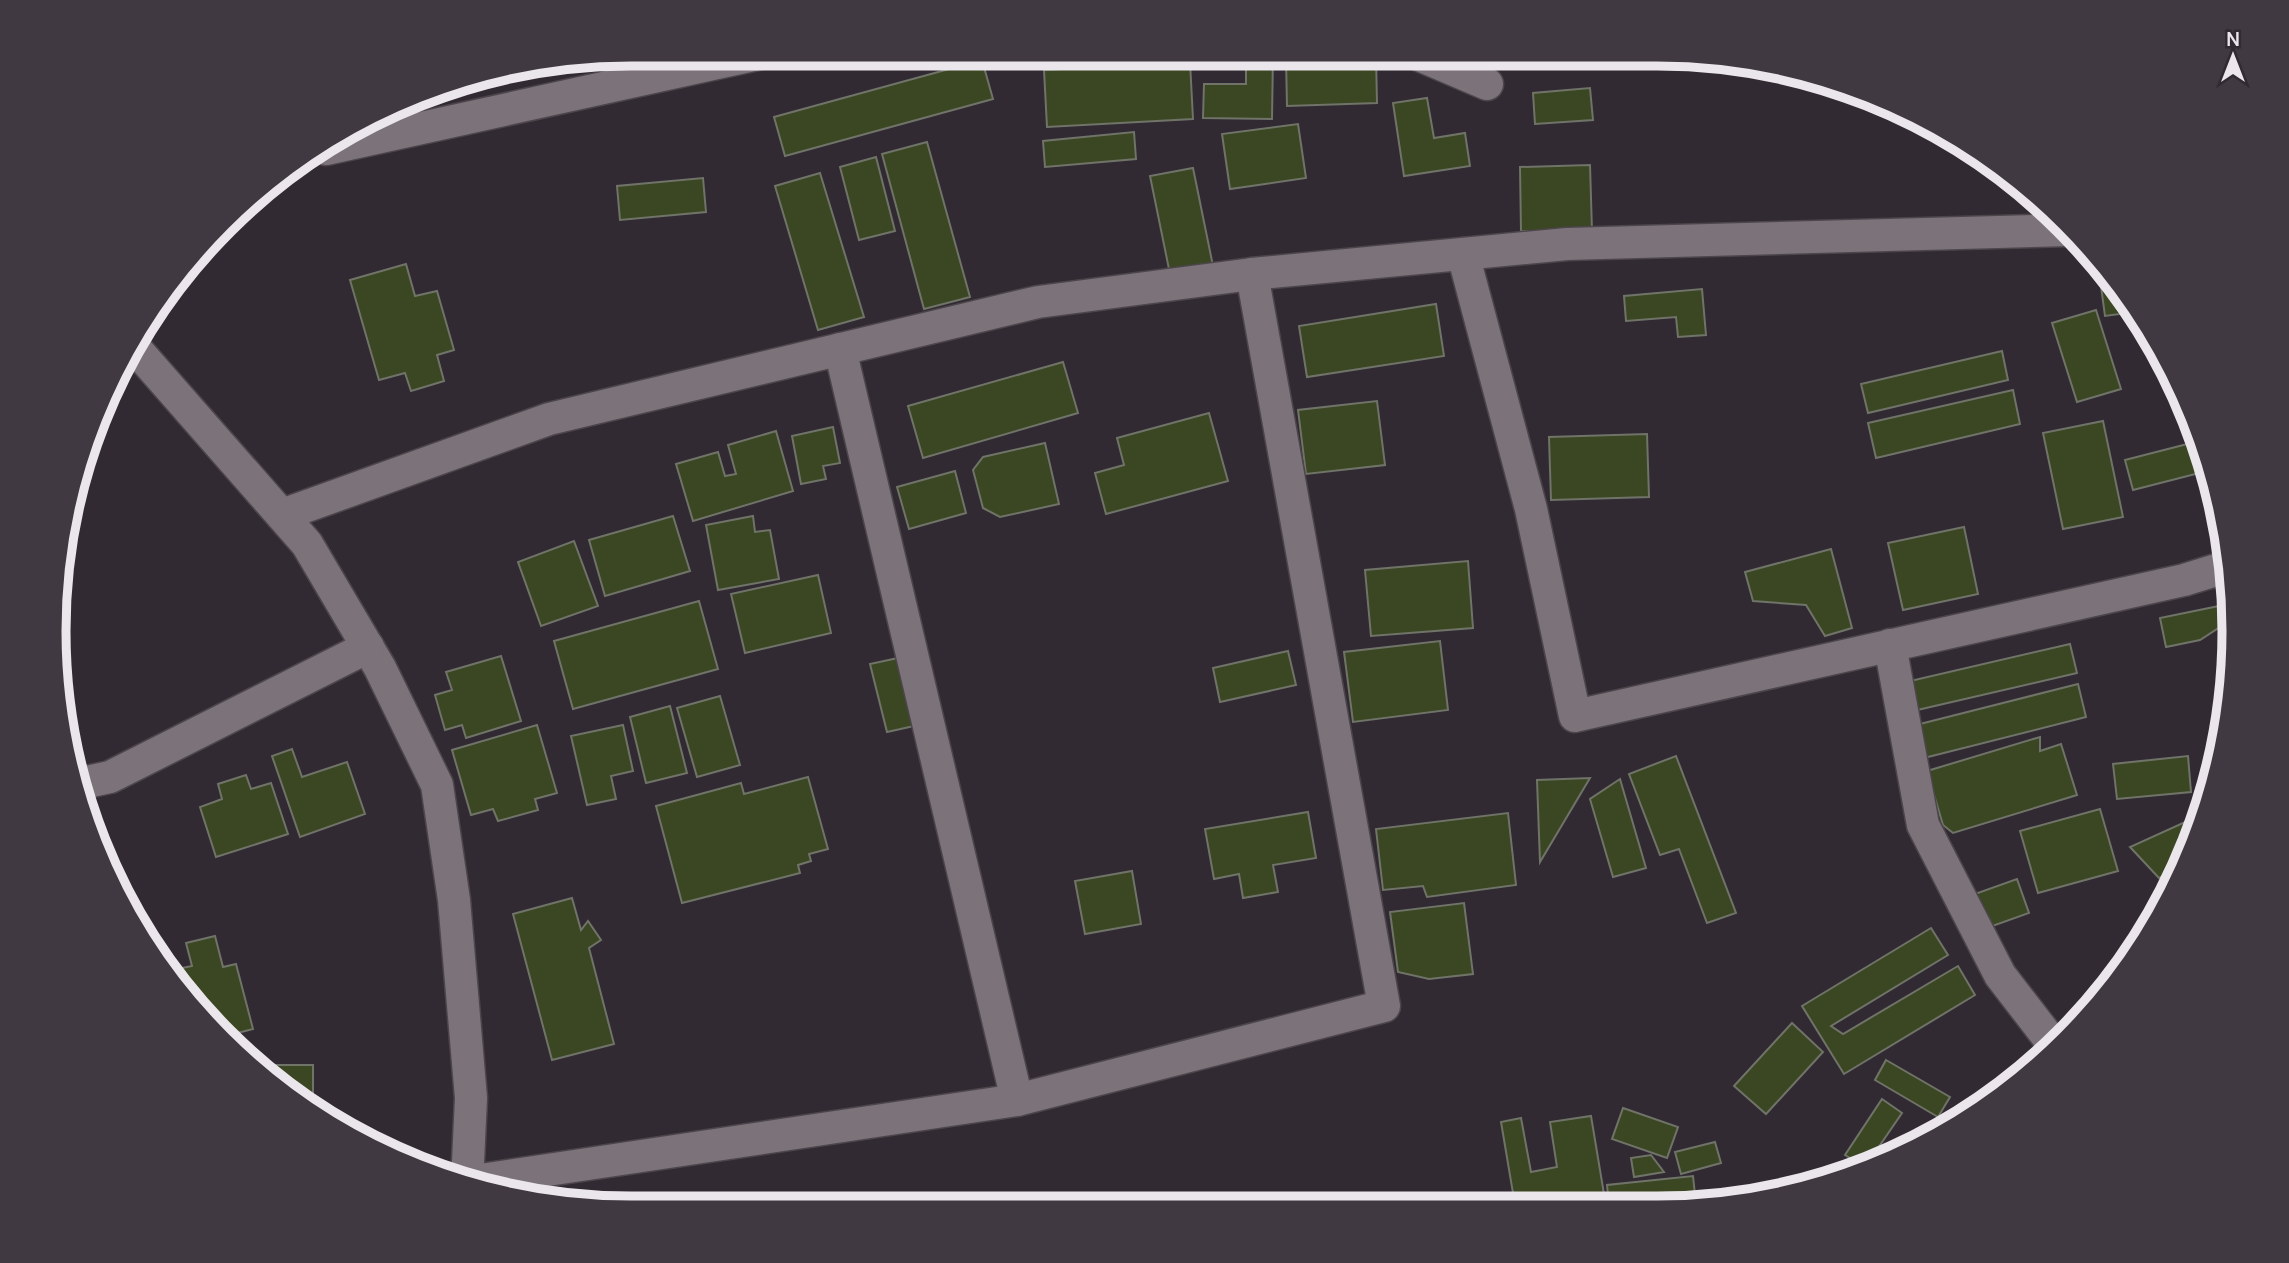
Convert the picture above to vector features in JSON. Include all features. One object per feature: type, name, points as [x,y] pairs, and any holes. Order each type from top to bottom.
[{"type":"street","points":[[344,145],[703,66]]},
{"type":"street","points":[[1445,66],[1487,84]]},
{"type":"street","points":[[282,515],[550,419],[1038,302],[1252,274],[1567,244],[2055,230]]},
{"type":"street","points":[[1463,254],[1531,509],[1575,716],[2184,580],[2219,569]]},
{"type":"street","points":[[491,1178],[1017,1100],[1384,1006],[1252,274]]},
{"type":"street","points":[[841,349],[1017,1100]]},
{"type":"street","points":[[140,353],[307,544],[380,668],[437,785],[454,900],[471,1098],[467,1172]]},
{"type":"street","points":[[1890,645],[1923,825],[2000,975],[2049,1038]]},
{"type":"street","points":[[87,782],[110,776],[368,647]]},
{"type":"building","points":[[960,66],[984,66],[993,99],[785,156],[774,117]]},
{"type":"building","points":[[1190,66],[1193,119],[1047,127],[1044,70]]},
{"type":"building","points":[[1246,66],[1273,66],[1272,119],[1203,118],[1204,84],[1246,84]]},
{"type":"building","points":[[1286,66],[1376,66],[1377,103],[1287,106]]},
{"type":"building","points":[[1590,88],[1593,120],[1535,124],[1533,93]]},
{"type":"building","points":[[1427,98],[1434,138],[1465,133],[1470,166],[1404,176],[1393,103]]},
{"type":"building","points":[[1298,124],[1306,178],[1230,189],[1222,134]]},
{"type":"building","points":[[1134,132],[1136,159],[1045,167],[1043,141]]},
{"type":"building","points":[[927,142],[970,297],[924,309],[882,154]]},
{"type":"building","points":[[876,157],[895,231],[859,240],[840,167]]},
{"type":"building","points":[[1590,165],[1592,231],[1521,231],[1520,167]]},
{"type":"building","points":[[1193,168],[1213,266],[1170,274],[1150,176]]},
{"type":"building","points":[[820,173],[864,317],[818,330],[775,186]]},
{"type":"building","points":[[703,178],[706,212],[620,220],[617,186]]},
{"type":"building","points":[[406,264],[415,296],[437,291],[454,350],[437,355],[444,381],[411,391],[405,373],[379,380],[350,280]]},
{"type":"building","points":[[2100,281],[2124,313],[2105,316]]},
{"type":"building","points":[[1702,289],[1706,335],[1678,337],[1676,317],[1626,321],[1624,296]]},
{"type":"building","points":[[1436,304],[1444,356],[1307,377],[1299,326]]},
{"type":"building","points":[[2096,310],[2121,389],[2077,402],[2052,323]]},
{"type":"building","points":[[2002,351],[2008,380],[1868,413],[1861,384]]},
{"type":"building","points":[[1063,362],[1078,413],[923,458],[908,406]]},
{"type":"building","points":[[2013,390],[2020,424],[1876,458],[1868,423]]},
{"type":"building","points":[[1377,401],[1385,465],[1306,474],[1298,410]]},
{"type":"building","points":[[1209,413],[1228,481],[1106,514],[1095,473],[1124,465],[1117,438]]},
{"type":"building","points":[[2103,421],[2123,517],[2063,529],[2043,433]]},
{"type":"building","points":[[833,427],[840,463],[823,466],[826,479],[801,484],[792,436]]},
{"type":"building","points":[[776,431],[793,491],[693,521],[676,464],[718,452],[725,476],[736,474],[728,445]]},
{"type":"building","points":[[1647,434],[1649,497],[1551,500],[1549,437]]},
{"type":"building","points":[[1045,443],[1059,504],[1000,517],[983,508],[973,470],[983,457]]},
{"type":"building","points":[[2190,443],[2200,473],[2133,490],[2125,460]]},
{"type":"building","points":[[955,471],[966,513],[909,529],[897,487]]},
{"type":"building","points":[[673,516],[690,571],[605,596],[589,540]]},
{"type":"building","points":[[753,516],[755,532],[770,530],[779,579],[718,590],[706,525]]},
{"type":"building","points":[[1964,527],[1978,594],[1903,610],[1888,543]]},
{"type":"building","points":[[574,541],[598,606],[541,626],[518,562]]},
{"type":"building","points":[[1831,549],[1852,628],[1825,636],[1806,605],[1753,601],[1745,572]]},
{"type":"building","points":[[1468,561],[1473,628],[1371,636],[1365,570]]},
{"type":"building","points":[[818,575],[831,633],[745,653],[731,594]]},
{"type":"building","points":[[699,601],[718,669],[573,709],[554,641]]},
{"type":"building","points":[[2219,606],[2222,626],[2200,640],[2166,647],[2160,618]]},
{"type":"building","points":[[1440,641],[1448,710],[1353,722],[1344,652]]},
{"type":"building","points":[[2070,644],[2077,673],[1913,711],[1906,682]]},
{"type":"building","points":[[1288,651],[1296,685],[1220,702],[1213,668]]},
{"type":"building","points":[[501,656],[521,721],[466,738],[462,725],[445,730],[435,695],[452,690],[446,672]]},
{"type":"building","points":[[898,658],[914,726],[887,732],[870,664]]},
{"type":"building","points":[[2078,684],[2086,717],[1920,759],[1912,726]]},
{"type":"building","points":[[720,696],[740,765],[697,777],[677,708]]},
{"type":"building","points":[[670,706],[687,773],[646,783],[630,717]]},
{"type":"building","points":[[537,725],[557,793],[535,799],[538,810],[498,821],[493,809],[471,815],[452,750]]},
{"type":"building","points":[[623,725],[633,771],[611,776],[616,799],[587,805],[571,736]]},
{"type":"building","points":[[2040,737],[2040,751],[2061,744],[2077,795],[1953,833],[1943,825],[1927,771]]},
{"type":"building","points":[[292,749],[302,777],[347,762],[365,814],[300,837],[272,756]]},
{"type":"building","points":[[1676,756],[1736,913],[1707,923],[1679,849],[1660,855],[1629,774]]},
{"type":"building","points":[[2188,756],[2191,792],[2117,799],[2113,764]]},
{"type":"building","points":[[246,775],[251,789],[271,783],[288,834],[216,857],[200,807],[222,799],[218,784]]},
{"type":"building","points":[[808,777],[828,849],[809,854],[811,861],[798,865],[800,873],[682,903],[656,806],[741,783],[744,794]]},
{"type":"building","points":[[1590,778],[1540,862],[1537,780]]},
{"type":"building","points":[[1620,779],[1646,868],[1613,877],[1590,799]]},
{"type":"building","points":[[2100,809],[2118,871],[2038,893],[2020,831]]},
{"type":"building","points":[[1308,812],[1316,858],[1273,865],[1278,892],[1243,898],[1239,874],[1214,879],[1205,829]]},
{"type":"building","points":[[1508,813],[1516,885],[1427,897],[1423,886],[1383,890],[1376,829]]},
{"type":"building","points":[[2190,820],[2167,874],[2159,878],[2130,847]]},
{"type":"building","points":[[1132,871],[1141,924],[1085,934],[1075,881]]},
{"type":"building","points":[[2017,879],[2029,913],[1984,929],[1972,895]]},
{"type":"building","points":[[572,898],[581,930],[588,921],[601,940],[589,948],[614,1044],[552,1060],[513,914]]},
{"type":"building","points":[[1464,903],[1473,974],[1429,979],[1398,972],[1390,912]]},
{"type":"building","points":[[1931,928],[1948,955],[1831,1026],[1843,1034],[1958,966],[1975,995],[1844,1074],[1802,1006]]},
{"type":"building","points":[[215,936],[223,967],[236,964],[253,1029],[235,1034],[184,976],[182,968],[192,966],[186,943]]},
{"type":"building","points":[[1792,1023],[1823,1052],[1766,1114],[1734,1086]]},
{"type":"building","points":[[1886,1060],[1950,1097],[1938,1117],[1875,1080]]},
{"type":"building","points":[[270,1065],[313,1065],[313,1098]]},
{"type":"building","points":[[1882,1099],[1902,1113],[1875,1153],[1855,1161],[1845,1155]]},
{"type":"building","points":[[1623,1108],[1678,1127],[1667,1158],[1612,1139]]},
{"type":"building","points":[[1591,1116],[1604,1194],[1513,1196],[1501,1122],[1521,1118],[1531,1172],[1557,1167],[1550,1122]]},
{"type":"building","points":[[1715,1142],[1721,1163],[1681,1174],[1675,1152]]},
{"type":"building","points":[[1651,1155],[1664,1172],[1634,1177],[1631,1158]]},
{"type":"building","points":[[1693,1176],[1695,1195],[1608,1196],[1607,1185]]}]
